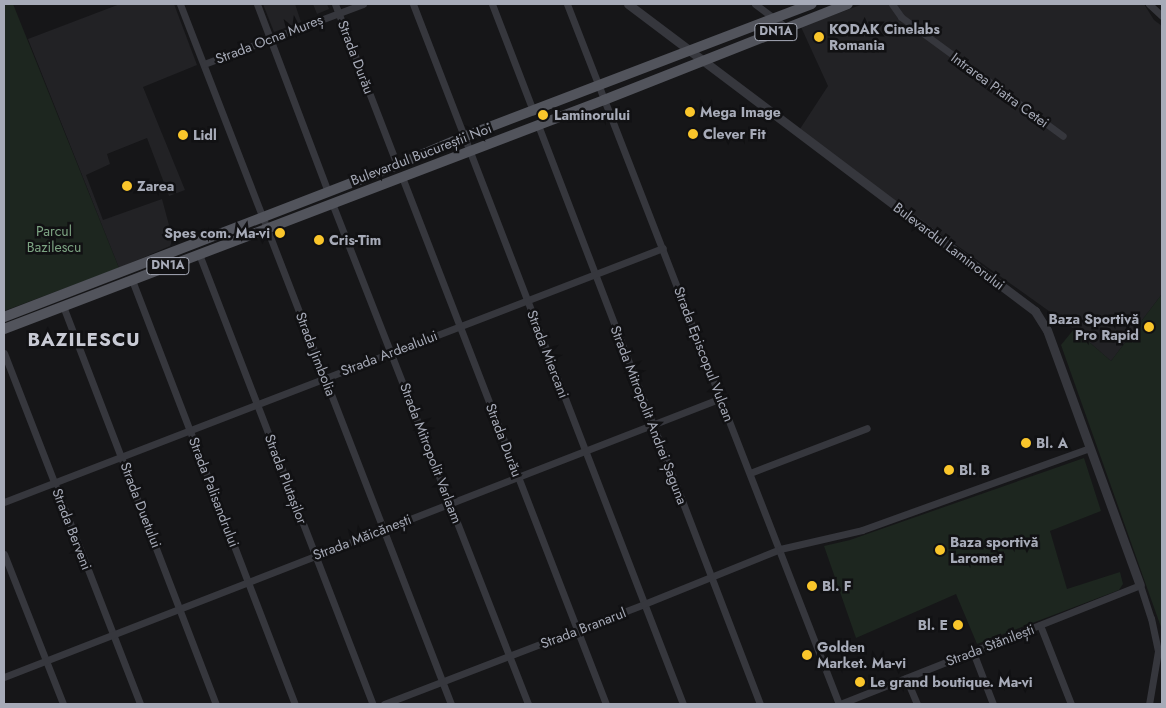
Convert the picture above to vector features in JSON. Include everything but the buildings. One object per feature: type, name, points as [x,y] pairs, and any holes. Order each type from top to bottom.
[{"type":"main road","name":"Bulevardul Bucureștii Noi","points":[[4,317],[263,218],[466,136],[812,4]]},
{"type":"main road","name":"Bulevardul Bucureștii Noi","points":[[4,329],[604,100],[848,4]]},
{"type":"street","name":"Strada Jimbolia","points":[[180,4],[451,704]]},
{"type":"street","points":[[257,4],[328,192]]},
{"type":"street","name":"Strada Durău","points":[[335,4],[397,165]]},
{"type":"street","name":"Strada Ocna Mureș","points":[[204,64],[363,4]]},
{"type":"street","name":"Strada Miercani","points":[[414,4],[682,704]]},
{"type":"street","points":[[492,4],[533,111]]},
{"type":"street","name":"Strada Episcopul Vulcan","points":[[567,4],[839,704]]},
{"type":"street","name":"Bulevardul Laminorului","points":[[628,4],[1034,311],[1044,321],[1140,585]]},
{"type":"street","points":[[755,4],[787,28]]},
{"type":"street","name":"Intrarea Piatra Cetei","points":[[892,4],[901,16],[912,25],[1064,136]]},
{"type":"street","points":[[1149,4],[1162,16]]},
{"type":"street","points":[[717,71],[715,65],[718,55]]},
{"type":"street","name":"Strada Mitropolit Andrei Șaguna","points":[[538,125],[760,704]]},
{"type":"street","name":"Strada Durău","points":[[402,177],[606,704]]},
{"type":"street","name":"Strada Mitropolit Varlaam","points":[[332,203],[392,352],[528,704]]},
{"type":"street","name":"Strada Ardealului","points":[[4,502],[663,248]]},
{"type":"street","name":"Strada Plutașilor","points":[[200,254],[374,704]]},
{"type":"street","name":"Strada Palisandrului","points":[[132,280],[295,704]]},
{"type":"street","name":"Strada Duetului","points":[[63,306],[216,704]]},
{"type":"street","name":"Strada Berveni","points":[[4,354],[140,704]]},
{"type":"street","name":"Strada Măicănești","points":[[4,677],[721,398]]},
{"type":"street","points":[[750,473],[867,428]]},
{"type":"street","name":"Strada Branarul","points":[[384,704],[510,657],[780,549],[862,530],[1090,448]]},
{"type":"street","points":[[4,554],[63,704]]},
{"type":"street","points":[[1140,585],[1152,618],[1158,652],[1149,704]]},
{"type":"street","name":"Strada Stănilești","points":[[839,704],[1140,585]]},
{"type":"street","points":[[1040,625],[1070,704]]},
{"type":"street","points":[[973,652],[993,704]]},
{"type":"street","points":[[906,678],[917,704]]},
{"type":"shaded area","points":[[120,4],[174,4],[197,65],[143,87],[185,190],[169,196],[147,138],[107,154],[110,164],[86,175],[103,220],[162,199],[173,240],[170,246],[119,268],[28,39]]},
{"type":"shaded area","points":[[263,4],[295,4],[301,22],[274,32]]},
{"type":"shaded area","points":[[313,4],[327,4],[329,9],[317,14]]},
{"type":"shaded area","points":[[863,4],[1144,4],[1154,20],[1162,26],[1162,294],[1111,361],[1074,329],[798,132],[828,86],[801,27]]},
{"type":"green space","name":"Parcul Bazilescu","points":[[4,4],[13,4],[119,268],[4,311]]},
{"type":"green space","points":[[1162,294],[1162,630],[1061,345],[1074,329],[1111,361]]},
{"type":"green space","name":"Baza sportivă Laromet","points":[[1084,458],[1101,511],[1050,531],[1067,589],[1120,572],[1123,584],[1119,590],[977,644],[956,594],[856,638],[824,546],[850,540]]},
{"type":"place","name":"KODAK Cinelabs Romania","points":[[819,37]]},
{"type":"place","name":"Mega Image","points":[[690,112]]},
{"type":"place","name":"Laminorului","points":[[543,115]]},
{"type":"place","name":"Clever Fit","points":[[693,134]]},
{"type":"place","name":"Lidl","points":[[183,135]]},
{"type":"place","name":"Zarea","points":[[127,186]]},
{"type":"place","name":"Spes com. Ma-vi","points":[[280,233]]},
{"type":"place","name":"Cris-Tim","points":[[319,240]]},
{"type":"place","name":"Baza Sportivă Pro Rapid","points":[[1149,327]]},
{"type":"place","name":"Bl. A","points":[[1026,443]]},
{"type":"place","name":"Bl. B","points":[[949,470]]},
{"type":"place","name":"Baza sportivă Laromet","points":[[940,550]]},
{"type":"place","name":"Bl. F","points":[[812,586]]},
{"type":"place","name":"Bl. E","points":[[958,625]]},
{"type":"place","name":"Golden Market. Ma-vi","points":[[807,655]]},
{"type":"place","name":"Le grand boutique. Ma-vi","points":[[860,682]]},
{"type":"district","name":"BAZILESCU","points":[[84,340]]}]
